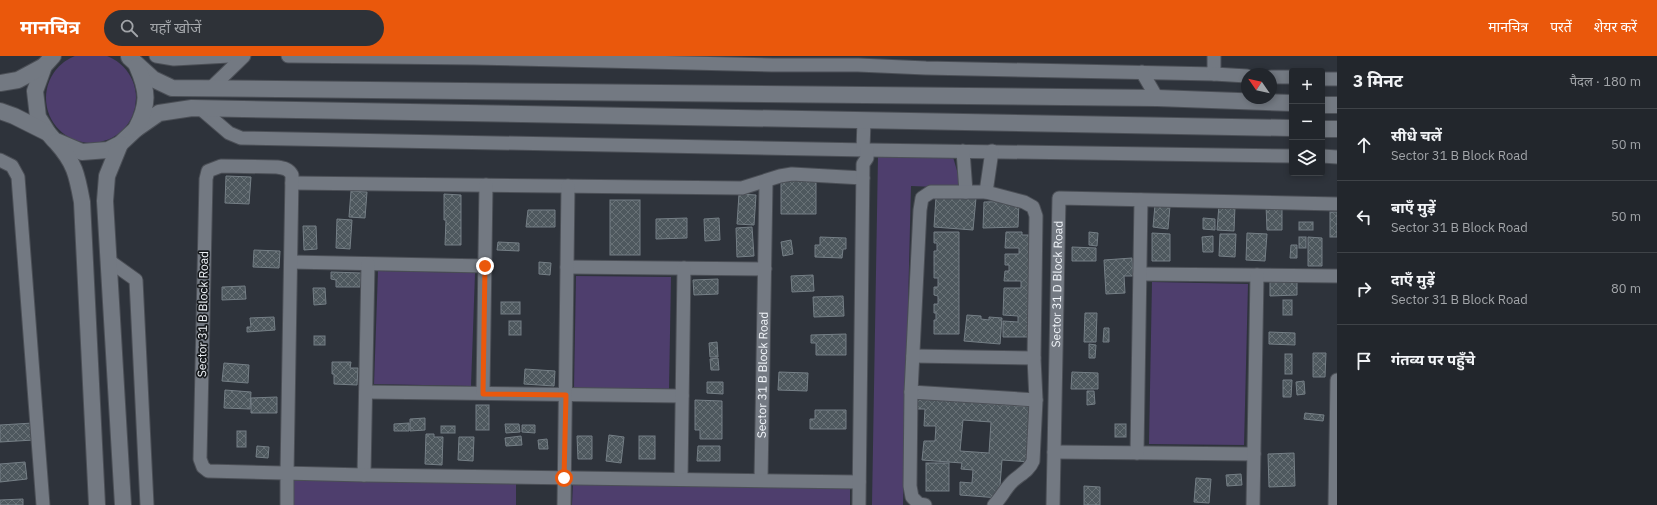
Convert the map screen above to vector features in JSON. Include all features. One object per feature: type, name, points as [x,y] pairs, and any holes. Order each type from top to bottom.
[{"type":"street","points":[[129,56],[154,79],[172,88],[1157,98],[1289,104]]},
{"type":"street","points":[[129,56],[136,65],[145,84],[145,107],[143,117],[136,129]]},
{"type":"street","points":[[156,56],[174,59],[229,56]]},
{"type":"street","points":[[211,88],[244,56]]},
{"type":"street","points":[[288,56],[474,57],[772,65],[858,65],[1241,76]]},
{"type":"street","points":[[858,65],[870,56]]},
{"type":"street","points":[[919,56],[926,68]]},
{"type":"street","points":[[1214,56],[1214,74]]},
{"type":"street","points":[[0,83],[18,80],[49,61]]},
{"type":"street","points":[[49,61],[35,91],[38,117],[51,136],[68,155],[76,172],[82,202],[97,505]]},
{"type":"street","points":[[1142,72],[1157,98]]},
{"type":"street","points":[[1277,77],[1289,78]]},
{"type":"street","points":[[1325,79],[1337,79]]},
{"type":"street","points":[[1325,105],[1337,105]]},
{"type":"street","points":[[201,109],[229,133],[241,138],[864,150],[1289,156]]},
{"type":"street","points":[[0,111],[14,116],[82,152],[108,150],[120,144],[136,129],[159,113],[201,109],[1289,128]]},
{"type":"street","points":[[859,505],[863,178],[863,164],[860,158],[864,150],[864,120]]},
{"type":"street","points":[[1325,129],[1337,129]]},
{"type":"street","points":[[120,144],[108,176],[105,201],[123,505]]},
{"type":"street","points":[[963,151],[966,192]]},
{"type":"street","points":[[986,192],[992,151]]},
{"type":"street","points":[[1325,156],[1337,157]]},
{"type":"street","points":[[0,160],[12,166],[18,177],[43,505]]},
{"type":"street","name":"Sector 31 B Block Road","points":[[292,182],[291,172],[285,168],[277,166],[221,166],[208,171],[206,180],[200,459],[203,467],[208,471],[287,474],[859,482]]},
{"type":"street","points":[[288,505],[287,474],[292,182],[742,188],[766,182],[780,176],[792,174],[863,178]]},
{"type":"street","name":"Sector 31 B Block Road","points":[[761,480],[766,182]]},
{"type":"street","points":[[483,394],[486,185]]},
{"type":"street","points":[[564,505],[568,186]]},
{"type":"street","points":[[925,505],[919,504],[912,497],[910,486],[911,392],[920,210],[922,198],[931,192],[986,192],[1024,202],[1033,207],[1036,216],[1034,358],[1036,400],[1033,462],[1031,466],[1006,488],[994,505]]},
{"type":"street","name":"Sector 31 D Block Road","points":[[1053,505],[1059,198],[1337,204]]},
{"type":"street","points":[[1137,453],[1141,200]]},
{"type":"street","points":[[108,260],[136,280],[147,505]]},
{"type":"street","points":[[291,262],[485,266]]},
{"type":"street","points":[[364,475],[368,264]]},
{"type":"street","points":[[567,267],[765,269]]},
{"type":"street","points":[[681,479],[684,268]]},
{"type":"street","points":[[1140,274],[1337,276]]},
{"type":"street","points":[[1253,505],[1257,275]]},
{"type":"street","points":[[913,356],[1034,358]]},
{"type":"street","points":[[1335,505],[1337,380]]},
{"type":"street","points":[[366,392],[682,396]]},
{"type":"street","points":[[911,392],[1036,400]]},
{"type":"street","points":[[1054,452],[1254,454]]},
{"type":"shaded area","points":[[91,53],[100,54],[116,61],[128,73],[135,89],[135,107],[128,123],[116,135],[100,142],[91,143],[82,142],[66,135],[54,123],[47,107],[46,98],[47,89],[54,73],[66,61],[82,54]]},
{"type":"shaded area","points":[[878,155],[953,157],[962,188],[911,186],[903,505],[872,505]]},
{"type":"shaded area","points":[[378,271],[475,273],[471,386],[374,384]]},
{"type":"shaded area","points":[[576,276],[671,277],[669,389],[574,388]]},
{"type":"shaded area","points":[[1152,282],[1248,284],[1244,445],[1149,444]]},
{"type":"shaded area","points":[[293,479],[516,484],[516,505],[292,505]]},
{"type":"shaded area","points":[[573,483],[850,486],[850,505],[572,505]]},
{"type":"building","points":[[226,176],[251,177],[249,204],[225,203]]},
{"type":"building","points":[[816,180],[816,214],[781,214],[781,181]]},
{"type":"building","points":[[351,191],[367,192],[365,218],[349,217]]},
{"type":"building","points":[[444,194],[461,195],[461,245],[445,245],[446,220],[444,220]]},
{"type":"building","points":[[739,194],[756,195],[754,225],[737,224]]},
{"type":"building","points":[[936,197],[976,198],[973,230],[934,227]]},
{"type":"building","points":[[610,200],[640,200],[640,255],[610,255]]},
{"type":"building","points":[[1019,201],[1018,227],[983,228],[984,202]]},
{"type":"building","points":[[1155,205],[1170,206],[1168,229],[1153,227]]},
{"type":"building","points":[[1219,205],[1235,206],[1234,231],[1217,230]]},
{"type":"building","points":[[1266,205],[1282,205],[1282,230],[1267,230]]},
{"type":"building","points":[[528,210],[555,210],[555,227],[526,227]]},
{"type":"building","points":[[1330,212],[1337,212],[1337,237],[1330,237]]},
{"type":"building","points":[[687,218],[687,238],[656,239],[656,219]]},
{"type":"building","points":[[719,218],[720,240],[705,241],[704,219]]},
{"type":"building","points":[[1203,218],[1215,219],[1215,230],[1203,229]]},
{"type":"building","points":[[337,219],[352,220],[350,249],[336,248]]},
{"type":"building","points":[[1299,222],[1313,222],[1313,230],[1299,230]]},
{"type":"building","points":[[303,226],[316,226],[317,249],[304,250]]},
{"type":"building","points":[[752,227],[754,256],[737,257],[736,228]]},
{"type":"building","points":[[934,232],[959,232],[959,334],[934,334],[934,320],[936,320],[936,313],[934,313],[934,304],[938,304],[938,296],[934,295],[934,287],[938,287],[938,278],[934,278],[934,251],[937,251],[937,243],[934,243]]},
{"type":"building","points":[[1006,232],[1022,232],[1022,235],[1030,235],[1028,314],[1031,314],[1030,337],[1003,337],[1003,321],[1018,322],[1018,316],[1003,315],[1004,288],[1021,288],[1021,281],[1004,281],[1005,271],[1009,271],[1009,265],[1005,265],[1005,254],[1019,254],[1019,248],[1005,248]]},
{"type":"building","points":[[1089,232],[1098,233],[1097,246],[1089,245]]},
{"type":"building","points":[[1152,233],[1170,234],[1170,261],[1152,261]]},
{"type":"building","points":[[1247,233],[1267,234],[1265,261],[1246,260]]},
{"type":"building","points":[[1220,234],[1236,234],[1235,257],[1219,256]]},
{"type":"building","points":[[1213,236],[1213,252],[1203,252],[1202,237]]},
{"type":"building","points":[[820,237],[846,238],[846,249],[843,249],[842,258],[815,257],[815,245],[820,245]]},
{"type":"building","points":[[1299,237],[1306,237],[1306,248],[1299,248]]},
{"type":"building","points":[[1308,237],[1322,238],[1322,266],[1308,266]]},
{"type":"building","points":[[791,240],[793,254],[783,256],[781,242]]},
{"type":"building","points":[[498,242],[519,243],[519,251],[497,250]]},
{"type":"building","points":[[1291,245],[1297,245],[1297,258],[1290,258]]},
{"type":"building","points":[[1072,247],[1096,248],[1096,261],[1072,261]]},
{"type":"building","points":[[254,250],[280,251],[279,268],[253,267]]},
{"type":"building","points":[[1132,258],[1133,276],[1124,276],[1125,293],[1106,294],[1104,260]]},
{"type":"building","points":[[539,262],[551,263],[550,275],[539,274]]},
{"type":"building","points":[[331,272],[361,273],[360,287],[336,287],[336,280],[331,279]]},
{"type":"building","points":[[813,275],[814,291],[792,292],[791,276]]},
{"type":"building","points":[[718,279],[718,294],[694,295],[693,280]]},
{"type":"building","points":[[1270,282],[1297,282],[1297,295],[1270,296]]},
{"type":"building","points":[[245,286],[246,299],[222,300],[222,287]]},
{"type":"building","points":[[313,288],[325,288],[326,304],[314,305]]},
{"type":"building","points":[[843,296],[844,316],[814,317],[813,297]]},
{"type":"building","points":[[1283,300],[1292,300],[1292,315],[1283,315]]},
{"type":"building","points":[[501,302],[520,302],[520,314],[501,314]]},
{"type":"building","points":[[1085,313],[1097,313],[1096,342],[1084,342]]},
{"type":"building","points":[[967,315],[981,316],[981,319],[989,320],[989,317],[1002,318],[1000,344],[964,341]]},
{"type":"building","points":[[274,317],[275,330],[247,332],[247,327],[251,327],[250,318]]},
{"type":"building","points":[[509,321],[521,321],[521,335],[509,335]]},
{"type":"building","points":[[1104,328],[1109,328],[1109,342],[1103,342]]},
{"type":"building","points":[[1269,332],[1295,333],[1295,345],[1269,344]]},
{"type":"building","points":[[846,334],[846,355],[816,355],[816,343],[811,343],[811,335]]},
{"type":"building","points":[[314,336],[325,336],[325,345],[314,345]]},
{"type":"building","points":[[717,342],[718,357],[710,357],[709,343]]},
{"type":"building","points":[[1089,344],[1096,345],[1095,358],[1089,358]]},
{"type":"building","points":[[1313,353],[1326,353],[1325,377],[1313,377]]},
{"type":"building","points":[[1285,354],[1292,354],[1292,374],[1285,374]]},
{"type":"building","points":[[718,358],[719,370],[711,370],[710,359]]},
{"type":"building","points":[[332,362],[351,362],[350,368],[358,368],[357,385],[334,384]]},
{"type":"building","points":[[224,363],[249,365],[248,383],[222,381]]},
{"type":"building","points":[[525,369],[555,371],[554,386],[524,384]]},
{"type":"building","points":[[779,372],[808,373],[807,391],[778,390]]},
{"type":"building","points":[[1072,372],[1098,373],[1098,389],[1071,389]]},
{"type":"building","points":[[1283,380],[1292,380],[1291,397],[1283,397]]},
{"type":"building","points":[[1304,381],[1305,394],[1297,395],[1296,382]]},
{"type":"building","points":[[707,382],[723,382],[723,394],[707,393]]},
{"type":"building","points":[[225,390],[251,392],[250,409],[224,408]]},
{"type":"building","points":[[1087,391],[1094,391],[1095,404],[1087,405]]},
{"type":"building","points":[[277,397],[277,413],[251,413],[251,398]]},
{"type":"building","points":[[914,398],[1032,407],[1031,462],[1002,460],[999,498],[960,495],[960,482],[972,483],[973,470],[961,469],[962,463],[922,460],[924,441],[935,441],[936,426],[924,426],[925,409],[913,409]],"holes":[[[963,420],[991,422],[989,453],[960,451]]]},
{"type":"building","points":[[695,400],[722,401],[722,439],[700,439],[700,430],[695,430]]},
{"type":"building","points":[[476,405],[489,405],[489,430],[476,430]]},
{"type":"building","points":[[815,410],[846,410],[846,429],[810,429],[810,419],[815,419]]},
{"type":"building","points":[[1305,413],[1324,415],[1323,421],[1304,419]]},
{"type":"building","points":[[425,418],[425,430],[410,431],[410,419]]},
{"type":"building","points":[[33,423],[34,440],[0,442],[0,425]]},
{"type":"building","points":[[409,423],[409,431],[394,431],[394,424]]},
{"type":"building","points":[[505,424],[519,424],[520,432],[506,433]]},
{"type":"building","points":[[1115,424],[1126,424],[1126,437],[1115,437]]},
{"type":"building","points":[[522,425],[535,425],[535,433],[522,432]]},
{"type":"building","points":[[441,426],[455,426],[455,433],[441,433]]},
{"type":"building","points":[[237,431],[246,431],[246,447],[237,447]]},
{"type":"building","points":[[426,434],[434,434],[434,437],[443,437],[442,465],[425,464]]},
{"type":"building","points":[[609,435],[624,437],[621,463],[606,461]]},
{"type":"building","points":[[521,436],[522,445],[506,446],[505,438]]},
{"type":"building","points":[[577,436],[592,436],[592,459],[578,459]]},
{"type":"building","points":[[639,436],[655,436],[655,459],[639,459]]},
{"type":"building","points":[[459,437],[474,437],[473,461],[458,460]]},
{"type":"building","points":[[547,439],[548,449],[539,449],[538,440]]},
{"type":"building","points":[[257,446],[269,447],[268,458],[256,457]]},
{"type":"building","points":[[698,446],[720,446],[720,461],[697,461]]},
{"type":"building","points":[[1294,453],[1295,486],[1269,487],[1268,454]]},
{"type":"building","points":[[25,462],[27,479],[0,482],[0,464]]},
{"type":"building","points":[[926,463],[949,463],[949,491],[926,491]]},
{"type":"building","points":[[1241,474],[1242,485],[1227,486],[1226,475]]},
{"type":"building","points":[[1196,478],[1211,479],[1209,503],[1194,502]]},
{"type":"building","points":[[1084,486],[1100,487],[1100,505],[1084,505]]},
{"type":"building","points":[[23,499],[23,505],[0,505],[0,500]]},
{"type":"route","points":[[485,266],[483,394],[566,395],[564,478]]}]
